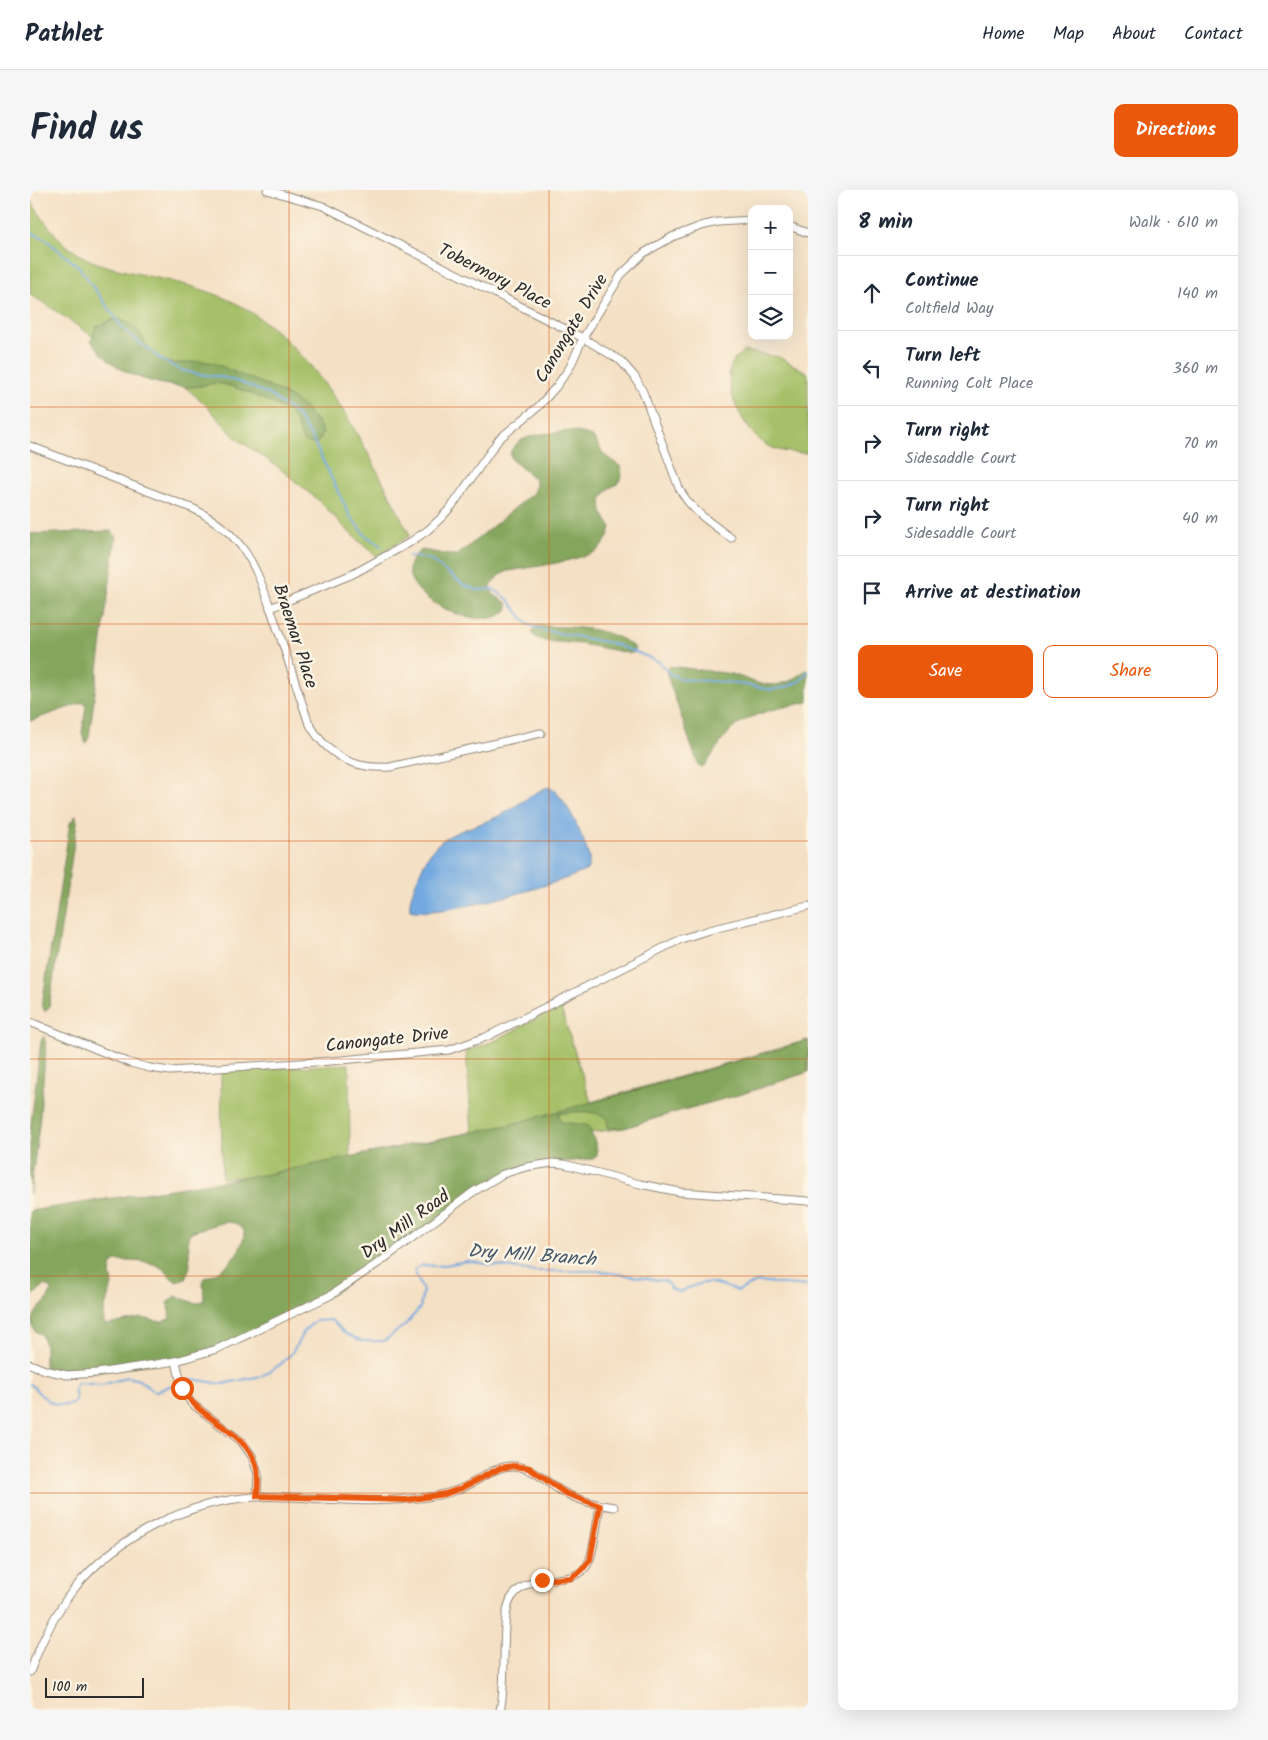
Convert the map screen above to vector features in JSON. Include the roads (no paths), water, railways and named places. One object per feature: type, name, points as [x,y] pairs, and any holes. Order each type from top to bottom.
[{"type":"street","name":"Tobermory Place","points":[[267,190],[324,206],[583,338],[612,355],[632,373],[643,392],[684,498],[699,514],[731,538]]},
{"type":"street","name":"Canongate Drive","points":[[270,608],[353,574],[409,543],[428,530],[452,506],[499,439],[538,407],[556,387],[570,367],[583,338],[621,275],[644,253],[672,237],[701,226],[718,222],[748,220]]},
{"type":"street","points":[[793,227],[808,233]]},
{"type":"street","name":"Braemar Place","points":[[30,446],[184,505],[210,518],[233,537],[247,554],[262,581],[308,721],[323,743],[336,755],[345,760],[368,767],[390,767],[541,733]]},
{"type":"street","name":"Canongate Drive","points":[[30,1022],[130,1063],[170,1071],[449,1050],[486,1037],[681,940],[709,930],[808,906]]},
{"type":"street","name":"Dry Mill Road","points":[[30,1364],[44,1370],[67,1374],[97,1372],[176,1361],[216,1349],[331,1295],[384,1259],[473,1192],[503,1174],[526,1167],[552,1163],[564,1164],[640,1184],[680,1192],[808,1201]]},
{"type":"street","points":[[176,1361],[182,1388],[191,1403],[241,1441],[252,1456],[258,1474],[257,1496]]},
{"type":"street","points":[[30,1672],[40,1645],[62,1606],[85,1578],[119,1547],[138,1535],[182,1513],[217,1502],[257,1496],[406,1500],[445,1494],[462,1488],[500,1468],[513,1466],[529,1468],[565,1493],[600,1506],[614,1507]]},
{"type":"street","points":[[500,1710],[503,1696],[506,1612],[511,1598],[522,1586],[529,1583],[571,1578],[582,1570],[590,1560],[600,1506]]},
{"type":"water","points":[[548,787],[561,798],[579,830],[589,858],[587,870],[498,899],[445,910],[410,910],[412,895],[424,863],[440,842],[460,831],[501,815]]},
{"type":"waterway","points":[[30,232],[44,238],[79,267],[125,331],[162,360],[180,370],[222,377],[242,383],[270,395],[296,414],[312,438],[350,516],[365,535],[381,546]]},
{"type":"waterway","points":[[409,556],[429,559],[464,585],[478,590],[493,589],[508,599],[527,624],[542,630],[611,643],[659,662],[670,674],[682,679],[736,683],[771,690],[786,687],[800,681],[808,671]]},
{"type":"waterway","name":"Dry Mill Branch","points":[[189,1380],[222,1384],[262,1376],[281,1364],[292,1353],[304,1331],[315,1321],[331,1320],[346,1334],[362,1341],[384,1341],[405,1325],[420,1308],[423,1291],[414,1270],[422,1265],[439,1266],[467,1261],[532,1271],[599,1271],[665,1281],[672,1289],[680,1292],[702,1283],[714,1283],[738,1291],[757,1282],[808,1286]]},
{"type":"waterway","name":"Dry Mill Branch","points":[[30,1384],[44,1398],[59,1405],[73,1404],[76,1399],[74,1387],[78,1383],[102,1385],[128,1377],[139,1380],[155,1392],[172,1385]]}]
